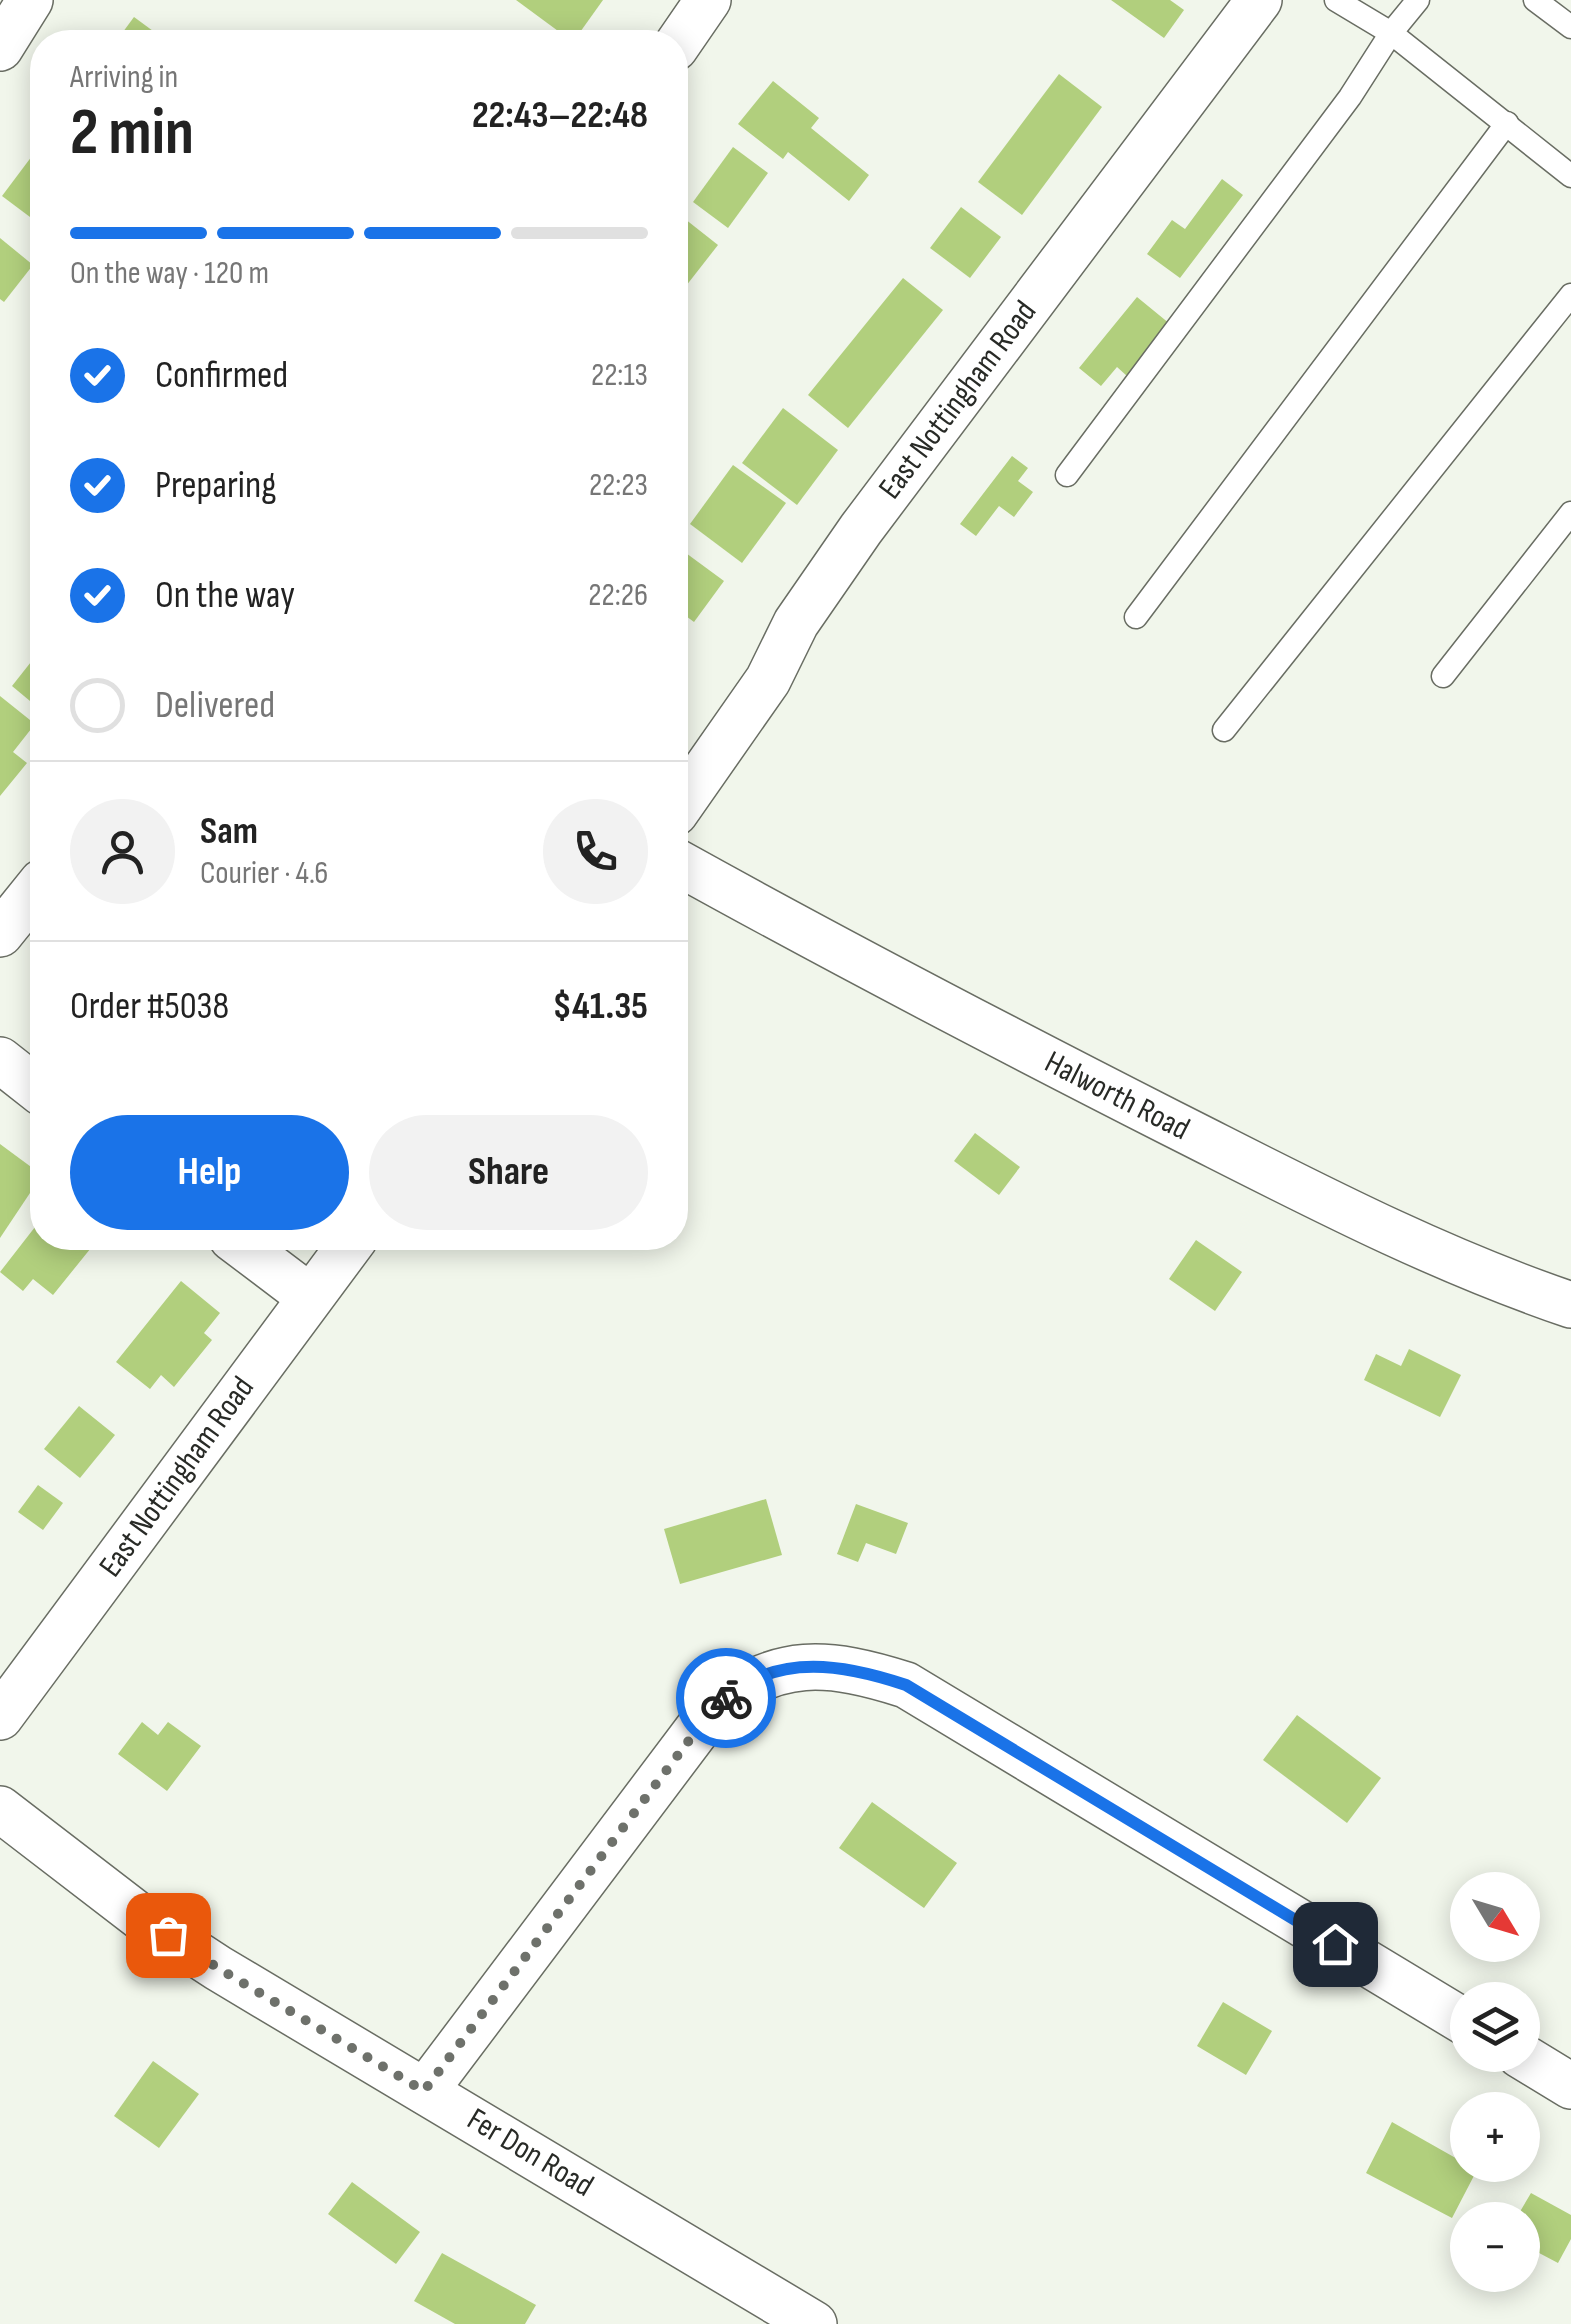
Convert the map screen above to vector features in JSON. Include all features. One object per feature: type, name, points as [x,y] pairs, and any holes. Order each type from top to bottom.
[{"type":"street","points":[[0,48],[30,0]]},
{"type":"street","points":[[687,30],[708,0]]},
{"type":"street","name":"East Nottingham Road","points":[[688,794],[768,680],[796,623],[861,529],[1259,0]]},
{"type":"street","name":"Halworth Road","points":[[688,868],[878,974],[1331,1204],[1446,1260],[1571,1305]]},
{"type":"street","points":[[0,934],[30,897]]},
{"type":"street","points":[[0,1060],[30,1084]]},
{"type":"street","points":[[248,1250],[310,1297]]},
{"type":"street","name":"East Nottingham Road","points":[[0,1717],[346,1250]]},
{"type":"street","points":[[424,2091],[712,1710],[751,1681],[783,1669],[809,1666],[860,1670],[906,1685],[1450,2013]]},
{"type":"street","name":"Fer Don Road","points":[[0,1809],[144,1919],[218,1968],[814,2324]]},
{"type":"street","points":[[1540,2067],[1571,2086]]},
{"type":"lane","points":[[1336,0],[1391,33],[1571,176]]},
{"type":"lane","points":[[1067,475],[1418,0]]},
{"type":"lane","points":[[1535,0],[1571,27]]},
{"type":"lane","points":[[1136,617],[1507,123]]},
{"type":"lane","points":[[1224,730],[1571,294]]},
{"type":"lane","points":[[1443,676],[1571,512]]},
{"type":"building","points":[[516,0],[603,0],[582,30],[557,30]]},
{"type":"building","points":[[1111,0],[1170,0],[1184,10],[1164,38]]},
{"type":"building","points":[[134,17],[152,30],[124,30]]},
{"type":"building","points":[[1059,74],[1102,107],[1022,215],[978,182]]},
{"type":"building","points":[[773,81],[819,118],[811,128],[869,175],[849,201],[788,152],[783,159],[738,124]]},
{"type":"building","points":[[733,147],[768,173],[728,228],[693,202]]},
{"type":"building","points":[[30,159],[30,217],[2,196]]},
{"type":"building","points":[[1222,179],[1243,195],[1180,278],[1147,254],[1172,220],[1185,229]]},
{"type":"building","points":[[961,207],[1001,237],[970,278],[930,248]]},
{"type":"building","points":[[688,221],[718,245],[688,283]]},
{"type":"building","points":[[0,238],[30,263],[30,269],[4,302],[0,299]]},
{"type":"building","points":[[903,278],[943,310],[848,428],[808,395]]},
{"type":"building","points":[[1137,297],[1170,324],[1127,376],[1117,367],[1101,386],[1079,368]]},
{"type":"building","points":[[783,408],[838,450],[797,505],[742,463]]},
{"type":"building","points":[[1012,456],[1028,468],[1018,481],[1033,492],[1014,517],[999,506],[976,536],[960,524]]},
{"type":"building","points":[[733,465],[786,503],[742,563],[690,524]]},
{"type":"building","points":[[688,555],[724,581],[694,622],[688,618]]},
{"type":"building","points":[[30,663],[30,701],[12,686]]},
{"type":"building","points":[[0,696],[30,720],[30,730],[13,752],[27,763],[0,796]]},
{"type":"building","points":[[975,1133],[1020,1167],[999,1195],[954,1161]]},
{"type":"building","points":[[0,1144],[30,1166],[30,1193],[0,1238]]},
{"type":"building","points":[[30,1233],[30,1250],[89,1250],[53,1295],[33,1279],[23,1291],[0,1272]]},
{"type":"building","points":[[1196,1240],[1242,1272],[1215,1311],[1169,1279]]},
{"type":"building","points":[[181,1281],[220,1313],[204,1333],[212,1340],[174,1387],[161,1375],[150,1389],[116,1362]]},
{"type":"building","points":[[1409,1349],[1461,1375],[1440,1417],[1364,1380],[1376,1354],[1401,1366]]},
{"type":"building","points":[[79,1406],[115,1435],[80,1478],[44,1449]]},
{"type":"building","points":[[38,1485],[63,1503],[43,1530],[18,1512]]},
{"type":"building","points":[[766,1499],[782,1555],[680,1584],[664,1529]]},
{"type":"building","points":[[856,1504],[908,1523],[896,1554],[866,1543],[858,1562],[837,1554]]},
{"type":"building","points":[[1297,1715],[1381,1778],[1347,1823],[1263,1760]]},
{"type":"building","points":[[142,1722],[158,1735],[168,1722],[201,1746],[167,1791],[118,1754]]},
{"type":"building","points":[[872,1802],[957,1863],[924,1908],[839,1848]]},
{"type":"building","points":[[1223,2002],[1272,2031],[1246,2075],[1197,2046]]},
{"type":"building","points":[[153,2061],[199,2094],[159,2148],[114,2116]]},
{"type":"building","points":[[1392,2122],[1450,2155],[1450,2182],[1471,2182],[1460,2202],[1450,2202],[1450,2217],[1366,2173]]},
{"type":"building","points":[[352,2182],[420,2232],[396,2264],[328,2214]]},
{"type":"building","points":[[1531,2193],[1571,2215],[1571,2239],[1558,2263],[1540,2254],[1540,2202],[1526,2202]]},
{"type":"building","points":[[442,2253],[536,2305],[525,2324],[455,2324],[414,2301]]},
{"type":"way so far","points":[[168,1935],[424,2091],[712,1710],[726,1698]]},
{"type":"route","points":[[726,1698],[751,1681],[783,1669],[809,1666],[860,1670],[906,1685],[1335,1944]]}]
